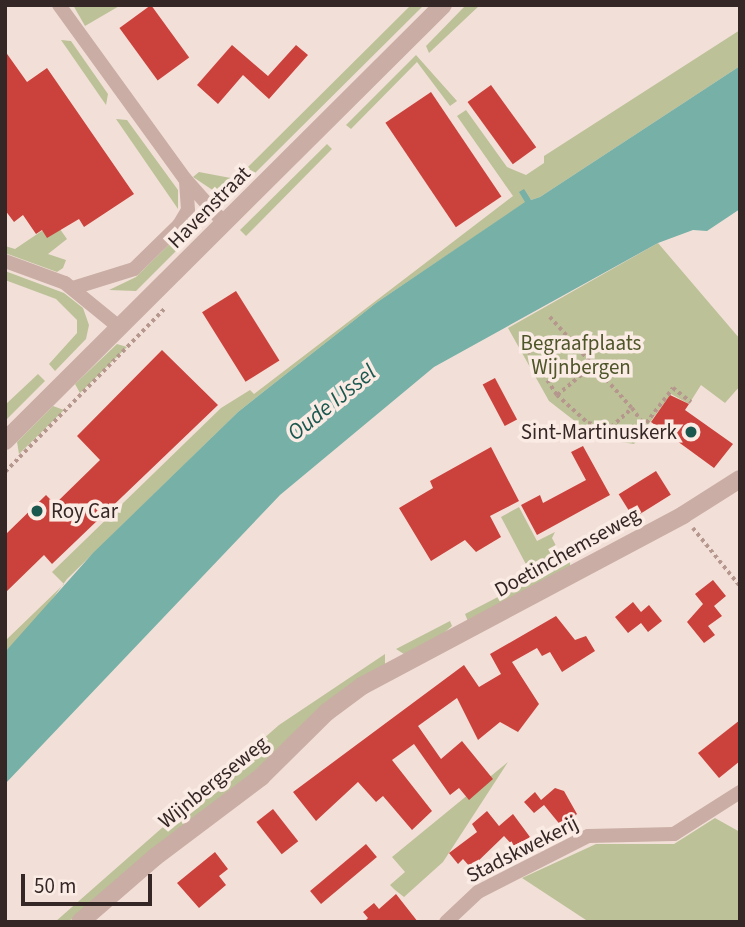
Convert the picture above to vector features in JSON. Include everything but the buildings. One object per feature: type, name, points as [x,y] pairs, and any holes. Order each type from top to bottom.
[{"type":"street","points":[[59,5],[185,179],[225,224]]},
{"type":"street","name":"Havenstraat","points":[[5,441],[443,5]]},
{"type":"street","points":[[73,288],[120,277],[152,251],[188,210],[185,179]]},
{"type":"street","points":[[5,261],[73,288],[119,327]]},
{"type":"street","name":"Doetinchemseweg","points":[[414,661],[683,515],[740,478]]},
{"type":"street","name":"Wijnbergseweg","points":[[80,922],[155,857],[261,777],[327,712],[414,661]]},
{"type":"street","name":"Stadskwekerij","points":[[446,922],[478,892],[578,840],[674,834],[740,792]]},
{"type":"path","points":[[550,317],[646,424],[649,431]]},
{"type":"path","points":[[521,340],[556,395],[588,423],[611,427],[632,408]]},
{"type":"path","points":[[556,395],[593,365]]},
{"type":"path","points":[[646,424],[673,388],[691,402]]},
{"type":"path","points":[[5,472],[59,419]]},
{"type":"path","points":[[683,515],[740,586]]},
{"type":"green space","points":[[73,5],[121,5],[85,26]]},
{"type":"green space","points":[[411,5],[424,5],[239,189],[217,193],[193,177],[199,172],[236,179]]},
{"type":"green space","points":[[466,5],[480,5],[429,53],[426,46]]},
{"type":"green space","points":[[740,30],[740,66],[540,197],[531,200],[520,192],[526,202],[376,303],[238,412],[64,584],[52,572],[221,408],[250,390],[254,394],[513,196],[457,116],[466,110],[507,167],[526,175],[544,163],[544,156]]},
{"type":"green space","points":[[61,40],[71,41],[108,94],[106,105]]},
{"type":"green space","points":[[416,55],[457,101],[450,106],[417,62],[351,129],[346,125]]},
{"type":"green space","points":[[116,119],[127,120],[178,190],[178,209]]},
{"type":"green space","points":[[327,144],[332,149],[246,236],[240,230]]},
{"type":"green space","points":[[195,219],[191,236],[136,291],[109,290],[136,277]]},
{"type":"green space","points":[[55,222],[67,239],[48,254],[66,260],[63,268],[57,272],[5,253],[5,246],[15,249]]},
{"type":"green space","name":"Begraafplaats Wijnbergen","points":[[658,243],[740,339],[740,386],[725,403],[701,385],[689,404],[671,394],[634,444],[621,442],[588,425],[585,429],[549,401],[508,328]]},
{"type":"green space","points":[[5,271],[64,293],[83,308],[89,325],[86,339],[55,371],[49,364],[77,333],[77,320],[56,299],[5,280]]},
{"type":"green space","points":[[117,344],[127,347],[80,393],[75,384]]},
{"type":"green space","points":[[38,374],[45,381],[5,421],[5,405]]},
{"type":"green space","points":[[53,406],[64,410],[19,454],[17,442]]},
{"type":"green space","points":[[519,507],[537,541],[555,532],[552,538],[563,559],[519,582],[530,572],[501,517]]},
{"type":"green space","points":[[570,560],[570,569],[469,624],[465,614]]},
{"type":"green space","points":[[62,586],[40,616],[5,652],[5,641]]},
{"type":"green space","points":[[450,621],[452,626],[433,642],[407,656],[396,649]]},
{"type":"green space","points":[[385,654],[385,666],[246,781],[150,851],[68,922],[55,922],[279,725]]},
{"type":"green space","points":[[508,762],[443,862],[404,897],[395,890],[390,885],[405,872],[392,857]]},
{"type":"green space","points":[[715,818],[740,832],[740,922],[589,922],[522,878],[596,844],[674,844]]},
{"type":"water","name":"Oude IJssel","points":[[740,66],[740,209],[707,231],[693,230],[658,243],[434,367],[280,495],[5,784],[5,652],[93,553],[238,412],[376,303],[525,202],[519,192],[524,189],[531,200],[540,197]]},
{"type":"place","name":"Sint-Martinuskerk","points":[[691,432]]},
{"type":"place","name":"Roy Car","points":[[37,511]]}]
